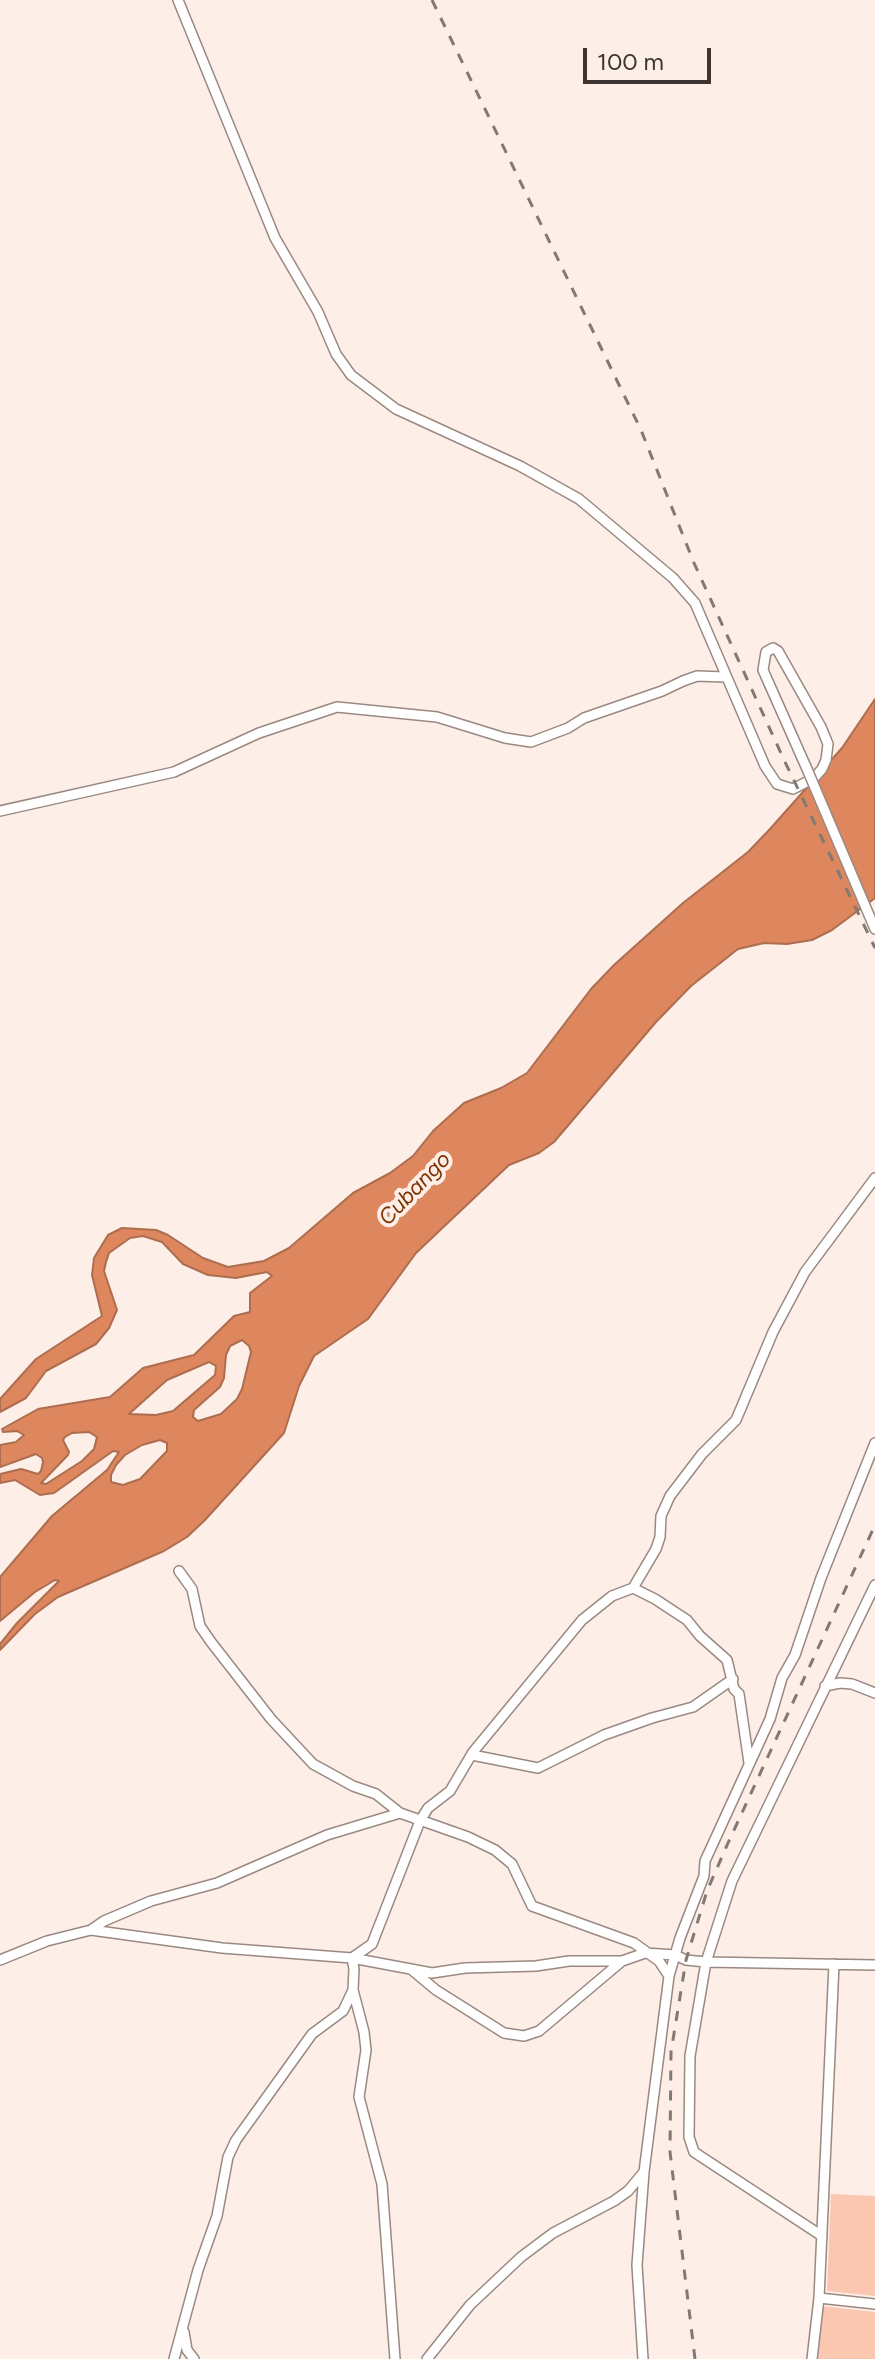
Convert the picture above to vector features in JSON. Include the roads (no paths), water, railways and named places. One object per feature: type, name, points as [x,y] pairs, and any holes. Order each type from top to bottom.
[{"type":"street","points":[[178,0],[275,238],[318,312],[336,354],[351,375],[396,409],[520,466],[579,499],[673,578],[700,613],[725,677],[773,779],[781,786],[798,787],[814,778],[822,769],[828,744],[778,651],[773,648],[766,652],[763,670],[807,769],[869,915],[875,929]]},
{"type":"street","points":[[0,811],[174,772],[259,733],[337,707],[437,717],[494,735],[531,742],[568,728],[584,718],[697,676],[725,677]]},
{"type":"street","points":[[352,1958],[372,1944],[420,1821],[428,1808],[450,1791],[472,1755],[582,1620],[612,1596],[633,1588],[656,1549],[661,1516],[670,1496],[702,1454],[736,1420],[773,1332],[805,1272],[875,1178]]},
{"type":"street","points":[[643,2359],[637,2265],[644,2172],[669,1976],[704,1876],[705,1861],[770,1719],[782,1678],[795,1655],[821,1578],[875,1443]]},
{"type":"street","points":[[179,1571],[195,1595],[200,1626],[280,1730],[319,1768],[376,1794],[400,1813],[495,1850],[512,1864],[532,1906],[634,1943],[659,1961],[669,1976]]},
{"type":"street","points":[[822,2236],[694,2152],[689,2137],[690,2056],[706,1962],[732,1881],[875,1585]]},
{"type":"street","points":[[633,1588],[687,1620],[727,1660],[734,1689],[739,1694],[749,1765]]},
{"type":"street","points":[[472,1755],[538,1768],[604,1735],[693,1707],[733,1679]]},
{"type":"street","points":[[825,1686],[852,1684],[875,1693]]},
{"type":"street","points":[[0,1960],[47,1941],[91,1930],[112,1917],[151,1901],[217,1883],[327,1835],[400,1813]]},
{"type":"street","points":[[91,1930],[222,1948],[352,1958],[432,1973],[569,1961],[622,1961],[645,1953],[675,1955],[686,1960],[706,1962],[875,1965]]},
{"type":"street","points":[[352,1958],[353,1990],[366,2050],[359,2097],[382,2184],[395,2359]]},
{"type":"street","points":[[412,1970],[436,1990],[504,2033],[524,2036],[539,2031],[622,1961]]},
{"type":"street","points":[[812,2359],[819,2298],[834,1964]]},
{"type":"street","points":[[174,2359],[217,2216],[228,2157],[236,2140],[312,2034],[343,2011],[353,1990]]},
{"type":"street","points":[[427,2359],[470,2305],[521,2257],[553,2233],[614,2201],[628,2191],[644,2172]]},
{"type":"street","points":[[819,2298],[875,2304]]},
{"type":"street","points":[[183,2325],[187,2350],[194,2359]]},
{"type":"water","name":"Cubango","points":[[875,699],[875,898],[832,930],[812,940],[787,944],[764,943],[738,949],[691,986],[656,1022],[554,1142],[539,1153],[509,1165],[416,1253],[368,1319],[314,1356],[299,1386],[284,1433],[205,1520],[187,1537],[164,1551],[58,1597],[35,1614],[0,1650],[0,1644],[17,1623],[59,1581],[55,1580],[35,1592],[0,1621],[0,1577],[52,1516],[107,1470],[119,1452],[113,1451],[54,1493],[40,1495],[15,1480],[0,1483],[0,1474],[21,1469],[38,1474],[43,1462],[36,1454],[0,1467],[0,1445],[16,1442],[24,1435],[17,1431],[3,1432],[2,1429],[38,1409],[110,1397],[143,1368],[194,1355],[234,1316],[250,1312],[250,1293],[272,1276],[267,1272],[236,1278],[208,1275],[183,1264],[162,1242],[143,1236],[130,1238],[109,1253],[106,1262],[104,1271],[117,1310],[109,1328],[96,1344],[46,1371],[26,1398],[0,1412],[0,1399],[36,1359],[102,1316],[92,1275],[94,1258],[108,1235],[122,1228],[156,1230],[203,1258],[228,1267],[264,1261],[289,1248],[353,1193],[413,1156],[433,1131],[464,1103],[527,1073],[591,989],[614,965],[683,903],[748,852],[842,748]],"holes":[[[242,1340],[251,1352],[242,1389],[237,1399],[221,1414],[198,1421],[193,1417],[194,1410],[220,1387],[230,1346]],[[209,1362],[216,1366],[215,1375],[173,1411],[156,1415],[129,1414],[167,1380]],[[89,1432],[97,1437],[94,1449],[82,1461],[46,1484],[41,1483],[68,1455],[63,1440],[72,1433]],[[160,1440],[167,1443],[167,1451],[140,1479],[123,1485],[111,1482],[116,1465],[125,1455],[142,1445]]]},
{"type":"railway","points":[[432,0],[641,430],[694,563],[875,948]]},
{"type":"railway","points":[[695,2359],[670,2152],[671,2052],[686,1960],[707,1891],[875,1525]]}]
